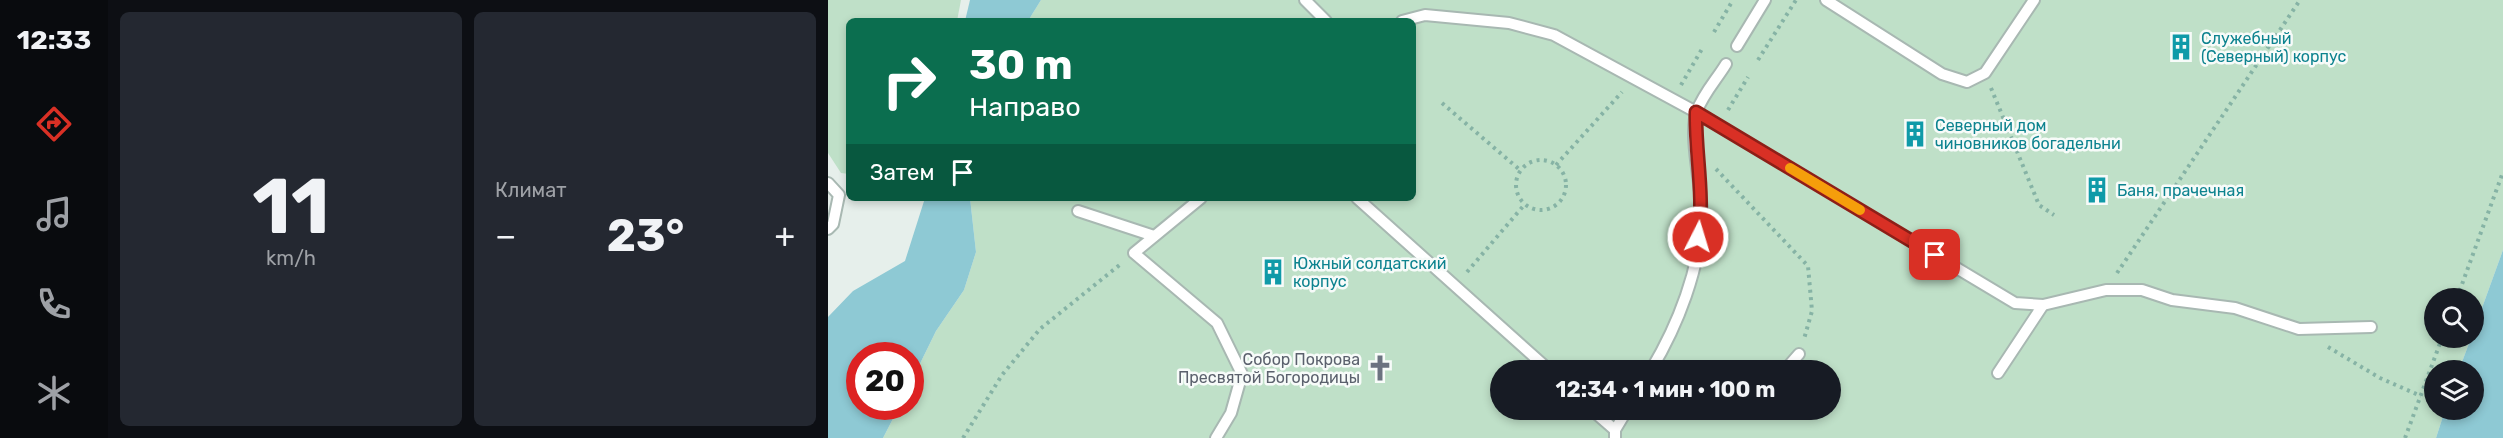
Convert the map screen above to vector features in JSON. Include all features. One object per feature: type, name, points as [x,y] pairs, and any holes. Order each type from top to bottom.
[{"type":"lane","points":[[1305,0],[1323,18]]},
{"type":"lane","points":[[1737,46],[1765,0]]},
{"type":"lane","points":[[1826,0],[1942,74],[1967,82],[1985,73],[2034,0]]},
{"type":"lane","points":[[1414,18],[1425,15],[1509,23],[1554,35],[1633,80],[1696,112],[2014,303],[2043,305],[2106,290],[2142,290],[2172,300],[2235,308],[2299,329],[2371,327]]},
{"type":"lane","points":[[1657,360],[1667,344],[1691,280],[1702,215],[1695,148],[1696,112],[1726,64]]},
{"type":"lane","points":[[828,183],[839,195],[833,224],[828,229]]},
{"type":"lane","points":[[1197,201],[1134,253],[1217,323],[1242,374],[1231,413],[1216,438]]},
{"type":"lane","points":[[1360,201],[1538,360]]},
{"type":"lane","points":[[1078,211],[1155,236]]},
{"type":"lane","points":[[1998,373],[2043,305]]},
{"type":"lane","points":[[1794,360],[1799,354]]},
{"type":"lane","points":[[1602,420],[1615,434],[1622,420]]},
{"type":"path","points":[[1714,32],[1733,0]]},
{"type":"path","points":[[1758,60],[1796,0]]},
{"type":"path","points":[[2106,290],[2300,0]]},
{"type":"path","points":[[1671,100],[1702,49]]},
{"type":"path","points":[[1985,73],[2039,205],[2054,215]]},
{"type":"path","points":[[1718,125],[1748,77]]},
{"type":"path","points":[[1556,165],[1633,80]]},
{"type":"path","points":[[1442,103],[1520,170]]},
{"type":"path","points":[[1695,148],[1808,266],[1812,311],[1799,354]]},
{"type":"path","points":[[1541,160],[1556,165],[1564,178],[1564,194],[1560,200],[1547,209],[1539,210],[1525,204],[1516,191],[1520,170],[1533,161],[1541,160]]},
{"type":"path","points":[[2461,288],[2503,172]]},
{"type":"path","points":[[1455,286],[1525,204]]},
{"type":"path","points":[[963,438],[1002,375],[1041,329],[1134,253]]},
{"type":"path","points":[[2299,329],[2380,378],[2421,396]]},
{"type":"path","points":[[2405,438],[2438,348]]},
{"type":"green space","points":[[828,0],[961,0],[958,18],[846,18],[846,174],[841,173],[828,153]]},
{"type":"green space","points":[[1041,0],[2503,0],[2503,250],[2484,302],[2484,288],[2424,288],[2424,348],[2467,348],[2463,360],[2424,360],[2424,420],[2442,420],[2436,438],[883,438],[892,420],[924,420],[924,355],[936,331],[964,290],[976,252],[970,201],[1416,201],[1416,18],[1030,18]]},
{"type":"water","points":[[970,0],[1041,0],[1030,18],[966,18]]},
{"type":"water","points":[[924,201],[970,201],[976,252],[964,290],[936,331],[924,355],[924,342],[846,342],[846,420],[892,420],[883,438],[828,438],[828,317],[853,291],[905,261]]},
{"type":"water","points":[[2503,250],[2503,438],[2436,438],[2442,420],[2484,420],[2484,360],[2463,360],[2467,348],[2484,348],[2484,302]]},
{"type":"slow traffic","points":[[1790,168],[1860,210]]},
{"type":"place","name":"Служебный (Северный) корпус","points":[[2181,47]]},
{"type":"place","name":"Северный дом чиновников богадельни","points":[[1915,134]]},
{"type":"place","name":"Баня, прачечная","points":[[2097,190]]},
{"type":"place","name":"Южный солдатский корпус","points":[[1273,272]]},
{"type":"place","name":"Собор Покрова Пресвятой Богородицы","points":[[1380,368]]},
{"type":"route","points":[[1698,237],[1702,215],[1695,148],[1696,112],[1935,255]]}]
